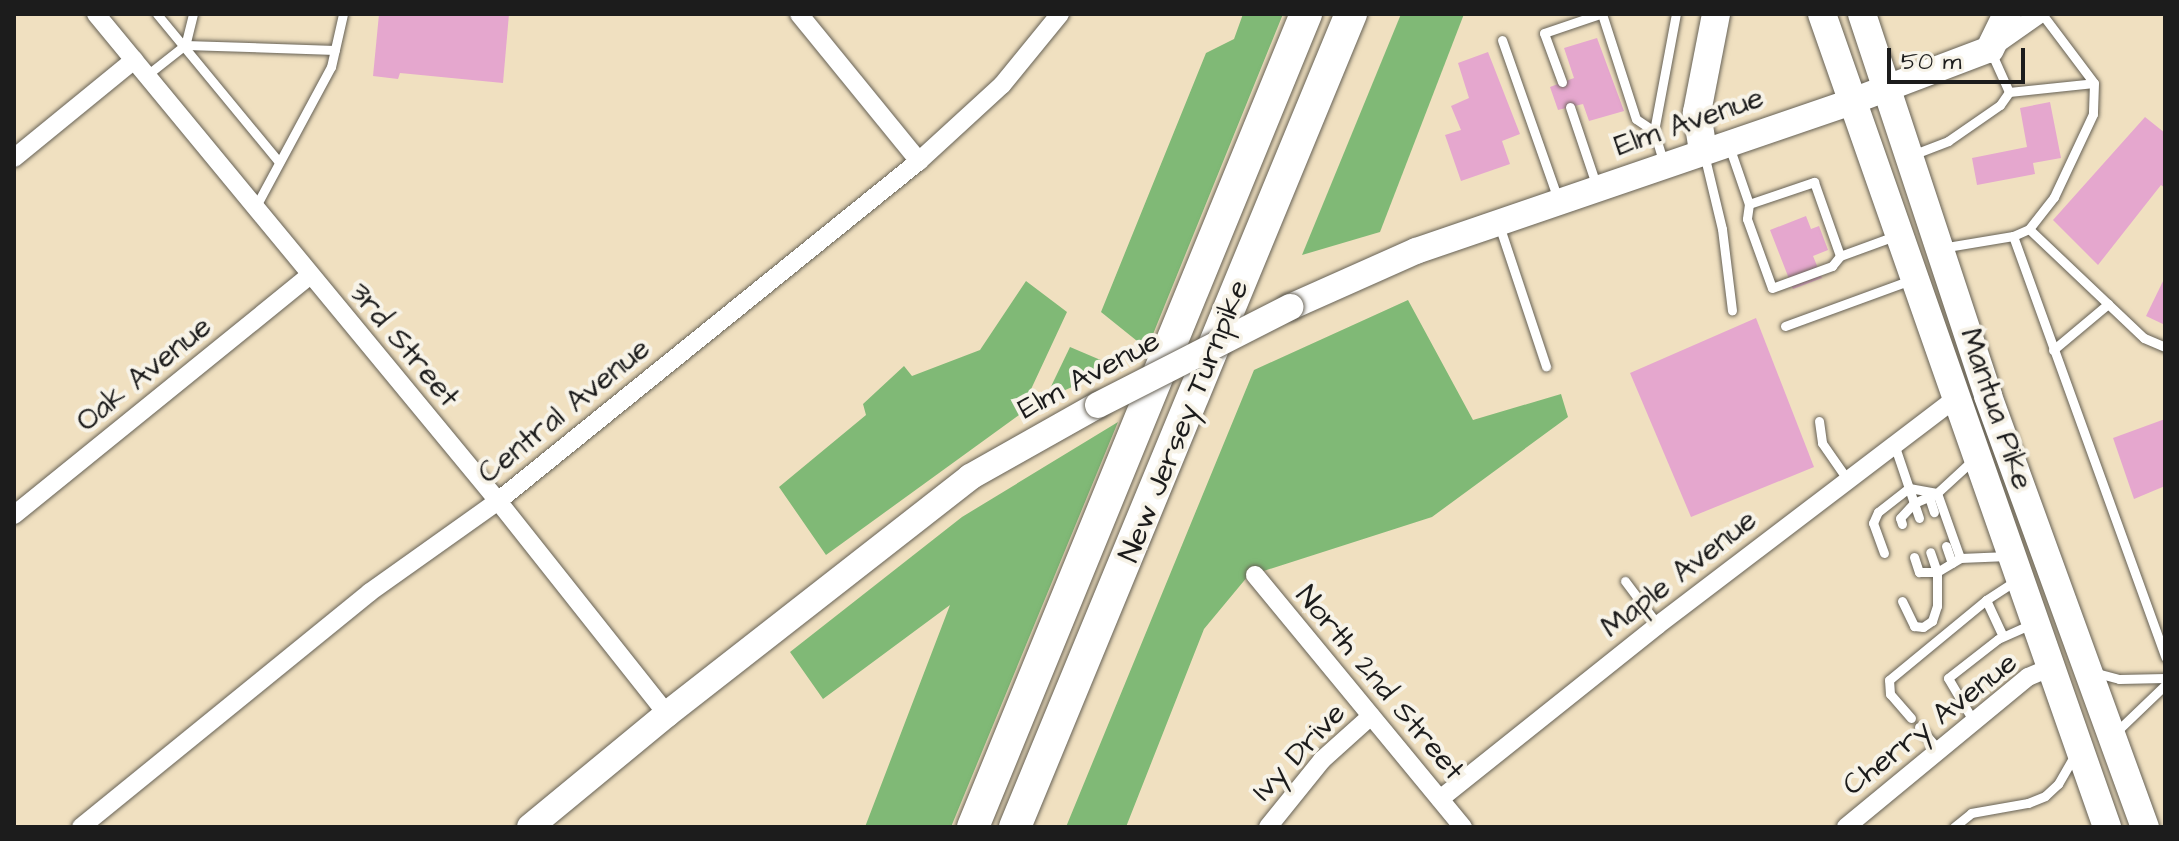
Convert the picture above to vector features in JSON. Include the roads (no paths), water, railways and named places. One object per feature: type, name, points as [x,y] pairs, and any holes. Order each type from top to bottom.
[{"type":"highway","name":"New Jersey Turnpike","points":[[973,827],[1306,14]]},
{"type":"highway","name":"New Jersey Turnpike","points":[[1015,827],[1351,14]]},
{"type":"main road","points":[[1716,14],[1697,112],[1716,147]]},
{"type":"main road","name":"Mantua Pike","points":[[1822,14],[2107,827]]},
{"type":"main road","name":"Mantua Pike","points":[[1862,14],[1988,396],[2145,827]]},
{"type":"main road","points":[[1878,14],[1882,24],[1884,75]]},
{"type":"main road","points":[[1990,49],[2007,14]]},
{"type":"main road","name":"Elm Avenue","points":[[530,827],[667,714],[970,477],[1098,405],[1290,307],[1405,255],[1853,101],[1884,75],[1990,49]]},
{"type":"street","name":"3rd Street","points":[[96,14],[309,276],[498,501],[667,714]]},
{"type":"street","points":[[799,14],[919,161]]},
{"type":"street","name":"Central Avenue","points":[[81,827],[370,592],[498,501],[919,161],[1002,85],[1060,14]]},
{"type":"street","points":[[1990,49],[2041,14]]},
{"type":"street","points":[[14,158],[134,60]]},
{"type":"street","name":"Oak Avenue","points":[[14,515],[309,276]]},
{"type":"street","name":"Maple Avenue","points":[[1440,799],[1658,625],[1956,398]]},
{"type":"street","name":"North 2nd Street","points":[[1255,575],[1463,827]]},
{"type":"street","name":"Cherry Avenue","points":[[1846,827],[2028,677],[2051,667]]},
{"type":"street","name":"Ivy Drive","points":[[1268,827],[1322,760],[1371,716]]},
{"type":"lane","points":[[157,14],[279,162]]},
{"type":"lane","points":[[146,75],[185,45],[193,14]]},
{"type":"lane","points":[[254,208],[331,67],[343,14]]},
{"type":"lane","points":[[1562,82],[1544,33],[1601,14],[1636,119],[1654,131]]},
{"type":"lane","points":[[1664,164],[1654,131],[1676,14]]},
{"type":"lane","points":[[1941,248],[2013,236],[2029,229],[2054,197],[2093,114],[2094,83],[2041,14]]},
{"type":"lane","points":[[1502,40],[1559,201]]},
{"type":"lane","points":[[185,45],[335,50]]},
{"type":"lane","points":[[1990,49],[2009,92]]},
{"type":"lane","points":[[1910,155],[1948,141],[2000,105],[2009,92],[2094,83]]},
{"type":"lane","points":[[1570,107],[1597,187]]},
{"type":"lane","points":[[1716,147],[1749,204],[1747,219],[1772,288],[1832,266],[1840,256],[1900,234]]},
{"type":"lane","points":[[1716,147],[1732,310]]},
{"type":"lane","points":[[1749,204],[1814,182],[1840,256]]},
{"type":"lane","points":[[1498,222],[1546,366]]},
{"type":"lane","points":[[2029,229],[2144,338],[2165,347]]},
{"type":"lane","points":[[2013,236],[2165,657]]},
{"type":"lane","points":[[1785,326],[1914,279]]},
{"type":"lane","points":[[2053,350],[2108,304]]},
{"type":"lane","points":[[1819,421],[1822,443],[1847,479]]},
{"type":"lane","points":[[1894,444],[1919,518]]},
{"type":"lane","points":[[1902,524],[1900,518],[1914,503],[1933,495],[1977,456]]},
{"type":"lane","points":[[1884,553],[1873,523],[1888,501],[1909,488],[1933,495]]},
{"type":"lane","points":[[1933,495],[1934,512]]},
{"type":"lane","points":[[1933,495],[1956,561]]},
{"type":"lane","points":[[1946,546],[1956,561]]},
{"type":"lane","points":[[1902,601],[1914,626],[1923,627],[1932,621],[1938,597],[1937,572],[1930,552]]},
{"type":"lane","points":[[1914,557],[1919,572],[1937,572],[1956,561],[2016,567]]},
{"type":"lane","points":[[1911,718],[1890,694],[1889,680],[1986,600],[2016,567]]},
{"type":"lane","points":[[1625,581],[1658,625]]},
{"type":"lane","points":[[1986,600],[2003,636]]},
{"type":"lane","points":[[1974,722],[1948,678],[2003,636],[2035,622]]},
{"type":"lane","points":[[2086,671],[2119,679],[2165,678]]},
{"type":"lane","points":[[2111,739],[2165,685]]},
{"type":"lane","points":[[1919,727],[1939,750]]},
{"type":"lane","points":[[1954,827],[1971,813],[2028,803],[2045,796],[2058,784],[2079,748]]}]
